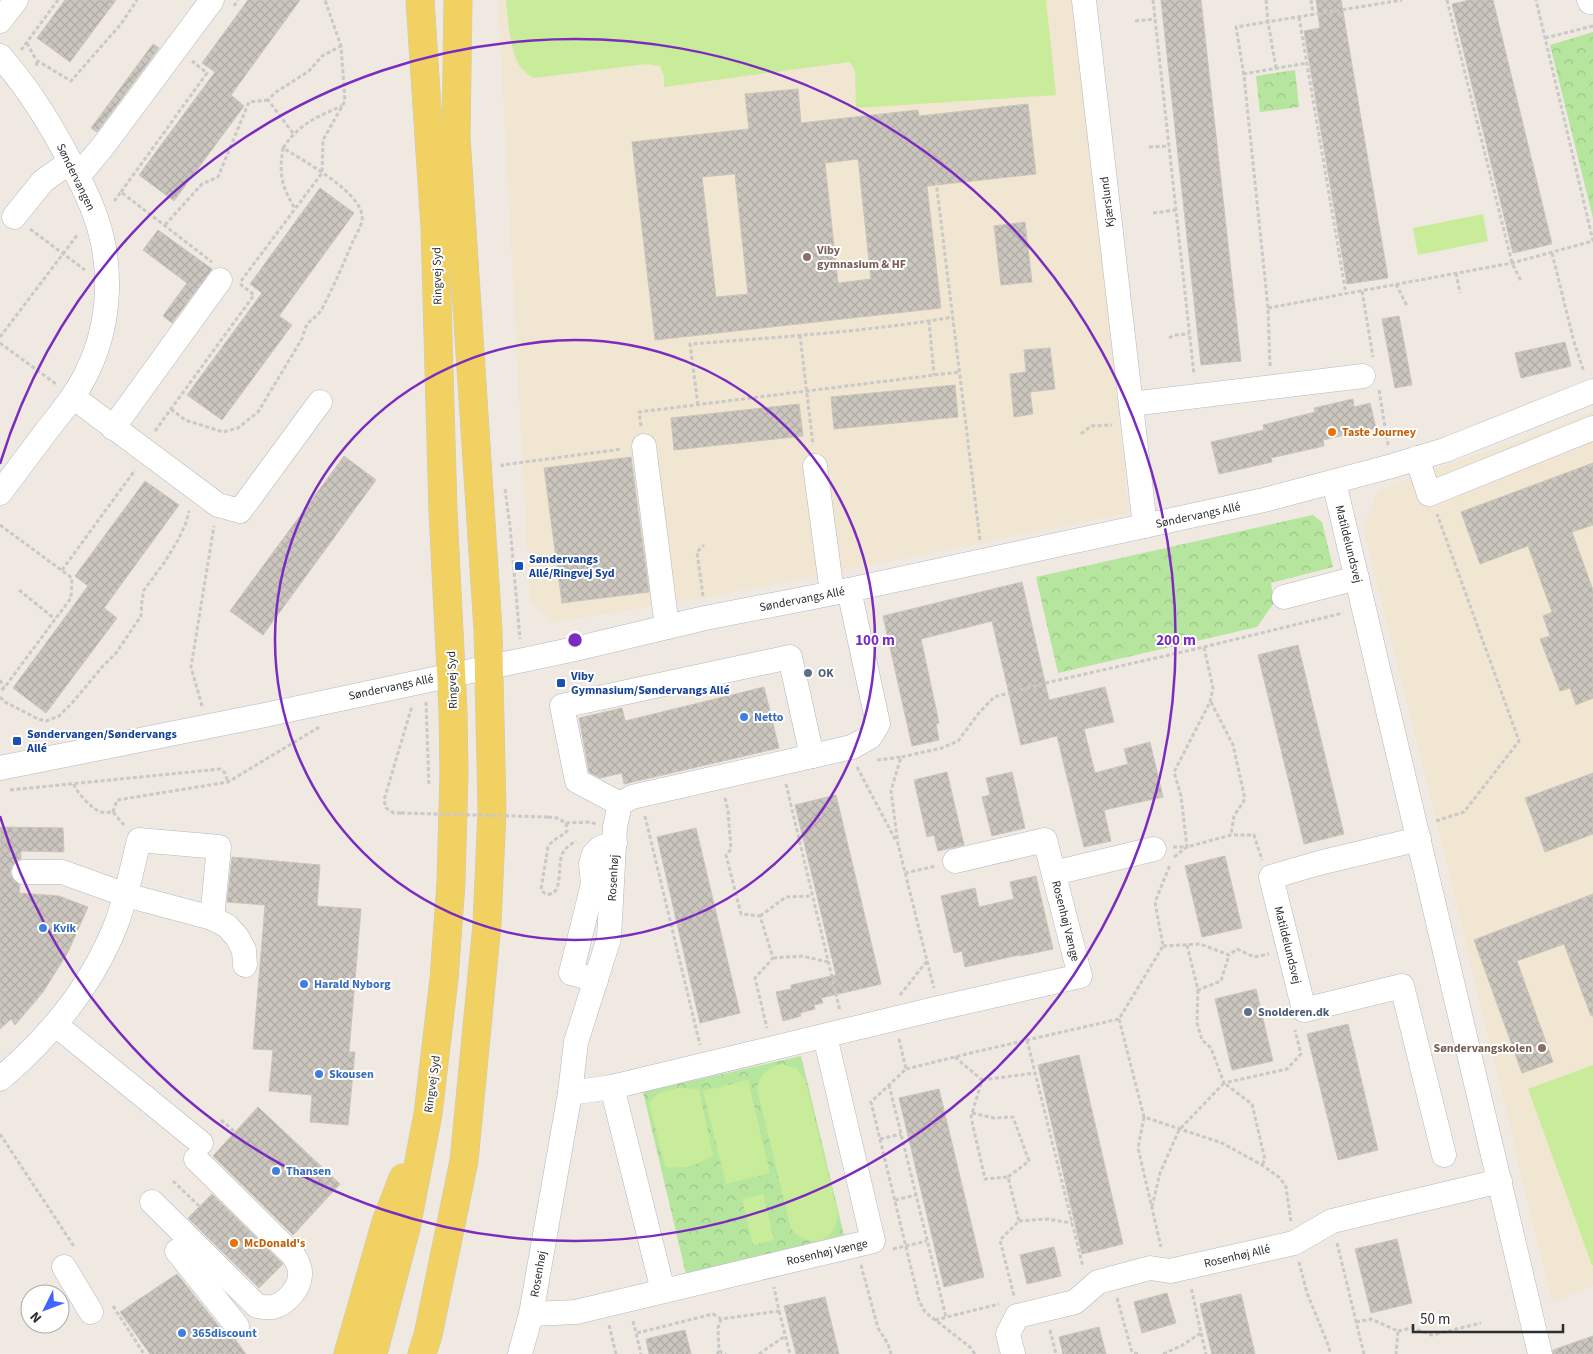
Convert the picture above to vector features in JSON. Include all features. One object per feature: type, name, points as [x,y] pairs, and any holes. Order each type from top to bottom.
[{"type":"main road","name":"Ringvej Syd","points":[[373,1354],[406,1228],[428,1114],[444,988],[451,883],[454,772],[452,675],[443,510],[435,228],[420,0]]},
{"type":"main road","points":[[422,1354],[428,1335],[466,1142],[487,924],[492,811],[490,667],[456,137],[458,0]]},
{"type":"main road","points":[[348,1354],[386,1222],[428,1114]]},
{"type":"street","points":[[0,21],[16,0]]},
{"type":"street","name":"Kjærslund","points":[[1084,0],[1145,526]]},
{"type":"street","points":[[14,217],[43,181],[73,168],[86,168],[222,4]]},
{"type":"street","name":"Søndervangen","points":[[0,493],[73,397],[89,369],[102,331],[106,310],[107,282],[102,237],[96,217],[44,113],[4,61]]},
{"type":"street","points":[[113,428],[230,282]]},
{"type":"street","points":[[1132,414],[1363,376]]},
{"type":"street","name":"Søndervangs Allé","points":[[3,768],[490,667],[667,627],[1213,512],[1334,482],[1417,458],[1472,439],[1592,391]]},
{"type":"street","points":[[73,397],[218,505],[240,511],[320,402]]},
{"type":"street","points":[[1417,458],[1429,494],[1593,428]]},
{"type":"street","points":[[644,446],[667,627]]},
{"type":"street","points":[[812,756],[790,656],[562,706],[578,781],[611,824],[632,797],[812,756],[852,746],[870,736],[878,724],[840,591],[815,466]]},
{"type":"street","name":"Matildelundsvej","points":[[1334,482],[1540,1354]]},
{"type":"street","points":[[1284,597],[1357,578]]},
{"type":"street","name":"Rosenhøj","points":[[520,1354],[531,1314],[570,1093],[576,1042],[610,938],[611,824]]},
{"type":"street","name":"Matildelundsvej","points":[[1417,833],[1271,877],[1304,1010],[1402,986],[1444,1155]]},
{"type":"street","points":[[0,1079],[36,1047],[56,1025],[75,1000],[106,947],[126,895],[139,840],[218,848],[212,918]]},
{"type":"street","name":"Rosenhøj Vænge","points":[[570,1093],[612,1087],[1080,976],[1045,840],[955,861]]},
{"type":"street","name":"Rosenhøj Vænge","points":[[1054,873],[1154,850]]},
{"type":"street","points":[[24,872],[62,872],[126,895],[212,918],[227,926],[237,937],[244,950],[245,965]]},
{"type":"street","points":[[56,1025],[198,1151],[294,1256],[299,1264],[301,1274],[294,1291],[281,1304],[267,1308],[258,1306],[152,1202]]},
{"type":"street","name":"Rosenhøj Vænge","points":[[531,1314],[576,1312],[873,1241],[835,1033]]},
{"type":"street","points":[[612,1087],[663,1291]]},
{"type":"street","name":"Rosenhøj Allé","points":[[1013,1354],[1008,1334],[1017,1316],[1075,1302],[1098,1282],[1150,1268],[1176,1269],[1294,1243],[1332,1221],[1500,1181]]},
{"type":"street","points":[[177,1251],[237,1326]]},
{"type":"street","points":[[70,1258],[100,1306]]},
{"type":"path","points":[[4,61],[27,43],[58,0]]},
{"type":"path","points":[[36,60],[71,81],[121,24],[137,0]]},
{"type":"path","points":[[222,4],[238,0]]},
{"type":"path","points":[[230,282],[295,209],[322,173],[323,140],[345,101],[341,46],[325,0]]},
{"type":"path","points":[[1154,0],[1194,377],[1203,376]]},
{"type":"path","points":[[1266,0],[1276,68]]},
{"type":"path","points":[[1311,0],[1313,14]]},
{"type":"path","points":[[1271,370],[1268,308],[1243,74],[1236,27],[1402,0]]},
{"type":"path","points":[[1447,0],[1512,263],[1521,281]]},
{"type":"path","points":[[1268,308],[1512,263],[1593,241],[1536,0]]},
{"type":"path","points":[[1299,17],[1346,294]]},
{"type":"path","points":[[1135,21],[1156,19]]},
{"type":"path","points":[[1545,38],[1593,26]]},
{"type":"path","points":[[25,87],[35,80],[38,70],[36,60],[27,43]]},
{"type":"path","points":[[165,225],[202,184],[218,177],[249,102],[268,100],[276,92],[309,71],[322,56],[341,46]]},
{"type":"path","points":[[121,192],[207,73],[192,61],[198,53]]},
{"type":"path","points":[[1243,74],[1307,63]]},
{"type":"path","points":[[268,100],[293,133]]},
{"type":"path","points":[[295,209],[285,191],[280,169],[283,148],[293,133],[318,116],[343,106]]},
{"type":"path","points":[[1149,147],[1169,146]]},
{"type":"path","points":[[171,409],[185,420],[223,432],[238,428],[258,412],[303,337],[304,326],[322,310],[345,263],[362,219],[358,205],[352,196],[322,173],[283,148]]},
{"type":"path","points":[[936,181],[982,560]]},
{"type":"path","points":[[1153,213],[1176,210]]},
{"type":"path","points":[[14,217],[96,281],[107,282]]},
{"type":"path","points":[[0,337],[86,224],[96,217]]},
{"type":"path","points":[[1552,253],[1574,342],[1592,391]]},
{"type":"path","points":[[1456,273],[1460,293]]},
{"type":"path","points":[[1396,284],[1407,306]]},
{"type":"path","points":[[698,405],[690,344],[800,335],[953,317]]},
{"type":"path","points":[[929,321],[934,375]]},
{"type":"path","points":[[1168,338],[1189,334]]},
{"type":"path","points":[[800,335],[815,466]]},
{"type":"path","points":[[0,343],[73,397]]},
{"type":"path","points":[[503,473],[502,465],[644,446],[639,412],[960,372]]},
{"type":"path","points":[[1081,434],[1091,426],[1132,414]]},
{"type":"path","points":[[62,570],[148,453]]},
{"type":"path","points":[[504,481],[510,526],[521,660]]},
{"type":"path","points":[[0,697],[5,702],[38,719],[46,721],[60,716],[116,653],[141,616],[144,590],[178,540],[186,523],[195,488]]},
{"type":"path","points":[[1417,833],[1464,812],[1519,741],[1429,494]]},
{"type":"path","points":[[207,726],[191,667],[218,505]]},
{"type":"path","points":[[0,525],[72,578],[71,598],[2,690]]},
{"type":"path","points":[[703,598],[697,552],[704,545]]},
{"type":"path","points":[[19,590],[55,620]]},
{"type":"path","points":[[873,761],[942,748],[958,740],[994,697],[1364,607]]},
{"type":"path","points":[[1187,846],[1181,796],[1174,772],[1210,702],[1213,688],[1204,647]]},
{"type":"path","points":[[0,680],[2,690]]},
{"type":"path","points":[[419,682],[384,800],[386,808],[394,813],[401,814],[548,817],[557,818],[566,823],[590,822]]},
{"type":"path","points":[[74,784],[74,788],[92,807],[100,812],[113,812],[117,800],[228,782],[320,727],[328,720],[325,701]]},
{"type":"path","points":[[1210,702],[1233,745],[1245,799],[1234,816],[1231,835]]},
{"type":"path","points":[[901,756],[891,791],[898,844],[939,1008]]},
{"type":"path","points":[[856,765],[898,844]]},
{"type":"path","points":[[3,768],[10,790],[220,769],[225,773],[228,782]]},
{"type":"path","points":[[785,781],[828,962],[835,1033]]},
{"type":"path","points":[[716,799],[734,795]]},
{"type":"path","points":[[725,797],[731,849],[726,855],[741,914],[760,916],[786,897],[812,896]]},
{"type":"path","points":[[611,824],[654,814]]},
{"type":"path","points":[[645,816],[705,1065]]},
{"type":"path","points":[[566,823],[567,831],[551,842],[548,847],[541,889],[545,894],[554,893],[558,888],[560,859],[564,850],[582,836]]},
{"type":"path","points":[[1206,1354],[1202,1333],[1152,1207],[1138,1148],[1144,1117],[1119,1019],[1163,946],[1155,902],[1172,858],[1187,846],[1231,835],[1254,835],[1262,861],[1260,866]]},
{"type":"path","points":[[905,873],[955,861]]},
{"type":"path","points":[[760,916],[773,958]]},
{"type":"path","points":[[1163,946],[1200,944],[1230,955]]},
{"type":"path","points":[[1187,945],[1198,990],[1197,1023],[1202,1040],[1211,1048],[1224,1083],[1252,1104],[1265,1160],[1262,1166]]},
{"type":"path","points":[[1198,990],[1221,981],[1230,955],[1237,949],[1254,957],[1276,952]]},
{"type":"path","points":[[772,1048],[755,978],[773,958],[802,956],[828,962]]},
{"type":"path","points":[[906,1069],[894,1019],[894,1009],[898,997],[927,961]]},
{"type":"path","points":[[975,1354],[970,1347],[925,1312],[919,1302],[871,1102],[906,1069],[1119,1019]]},
{"type":"path","points":[[1152,1207],[1160,1173],[1179,1130],[1224,1083],[1286,1069],[1301,1054],[1294,1026]]},
{"type":"path","points":[[1027,1040],[1088,1290]]},
{"type":"path","points":[[954,1057],[982,1080],[1035,1072]]},
{"type":"path","points":[[972,1113],[994,1118],[1014,1117],[1029,1161],[1008,1177],[985,1178],[971,1117],[972,1113],[982,1080]]},
{"type":"path","points":[[889,1086],[946,1317]]},
{"type":"path","points":[[1144,1117],[1222,1143],[1280,1178],[1286,1188],[1294,1243],[1307,1293],[1330,1354]]},
{"type":"path","points":[[221,1120],[235,1132]]},
{"type":"path","points":[[0,1134],[70,1258]]},
{"type":"path","points":[[880,1139],[901,1134]]},
{"type":"path","points":[[1008,1177],[1019,1221]]},
{"type":"path","points":[[173,1181],[200,1206]]},
{"type":"path","points":[[895,1200],[916,1195]]},
{"type":"path","points":[[1015,1301],[1000,1240],[1019,1221],[1047,1219],[1072,1223]]},
{"type":"path","points":[[1332,1221],[1364,1354]]},
{"type":"path","points":[[906,1246],[927,1241]]},
{"type":"path","points":[[856,1245],[878,1328],[892,1354]]},
{"type":"path","points":[[769,1266],[790,1354]]},
{"type":"path","points":[[1112,1278],[1132,1352],[1138,1354]]},
{"type":"path","points":[[615,1303],[637,1333],[642,1354]]},
{"type":"path","points":[[615,1303],[616,1354]]},
{"type":"path","points":[[935,1320],[1006,1303]]},
{"type":"path","points":[[100,1306],[144,1354]]},
{"type":"path","points":[[637,1333],[713,1314],[720,1319],[779,1311]]},
{"type":"path","points":[[720,1319],[718,1352],[726,1354]]},
{"type":"path","points":[[1356,1322],[1371,1319],[1398,1331],[1412,1328],[1432,1335],[1480,1323]]},
{"type":"path","points":[[1396,1354],[1398,1331]]},
{"type":"path","points":[[1163,1354],[1202,1333]]},
{"type":"path","points":[[759,1354],[785,1336]]},
{"type":"shaded area","name":"Viby gymnasium & HF","points":[[498,0],[1074,0],[1129,513],[709,597],[554,622],[530,601]]},
{"type":"shaded area","name":"Søndervangskolen","points":[[1593,411],[1593,1286],[1552,1302],[1434,810],[1363,527],[1378,491],[1548,430]]},
{"type":"green space","points":[[506,0],[1046,0],[1056,95],[856,108],[855,71],[850,62],[664,87],[664,76],[660,66],[646,64],[534,78],[524,71],[516,57],[510,38]]},
{"type":"green space","points":[[1593,32],[1593,218],[1550,45]]},
{"type":"green space","points":[[1295,70],[1299,107],[1260,112],[1256,76]]},
{"type":"green space","points":[[1483,214],[1488,241],[1418,255],[1413,228]]},
{"type":"green space","points":[[1313,515],[1322,522],[1333,567],[1271,583],[1274,603],[1257,627],[1058,673],[1036,577]]},
{"type":"green space","points":[[801,1056],[844,1235],[686,1274],[643,1092]]},
{"type":"green space","points":[[782,1064],[797,1069],[805,1080],[838,1214],[833,1230],[824,1239],[818,1241],[806,1240],[791,1229],[757,1089],[760,1079],[765,1072]]},
{"type":"green space","points":[[1593,1065],[1593,1265],[1592,1265],[1528,1089]]},
{"type":"green space","points":[[748,1080],[770,1173],[726,1184],[703,1091]]},
{"type":"green space","points":[[679,1088],[699,1089],[713,1156],[690,1166],[679,1168],[665,1167],[649,1102],[661,1092]]},
{"type":"green space","points":[[763,1194],[774,1240],[753,1245],[742,1199]]},
{"type":"building","points":[[65,0],[116,0],[70,62],[37,38]]},
{"type":"building","points":[[248,0],[300,0],[231,95],[244,106],[174,201],[139,175],[215,72],[202,63]]},
{"type":"building","points":[[1161,0],[1201,0],[1241,361],[1201,365]]},
{"type":"building","points":[[1316,0],[1341,0],[1388,278],[1347,284],[1304,31],[1320,28]]},
{"type":"building","points":[[1470,0],[1493,0],[1552,244],[1513,253],[1452,4]]},
{"type":"building","points":[[153,44],[159,48],[97,132],[91,128]]},
{"type":"building","points":[[798,89],[801,123],[918,110],[919,116],[1028,104],[1036,174],[927,186],[941,308],[655,340],[632,142],[749,129],[745,94]],"holes":[[[858,159],[871,279],[838,283],[825,163]],[[735,174],[748,294],[716,297],[702,177]]]},
{"type":"building","points":[[320,188],[354,213],[279,316],[292,325],[222,420],[187,395],[262,293],[250,284]]},
{"type":"building","points":[[1025,222],[1032,282],[1001,285],[994,226]]},
{"type":"building","points":[[158,230],[212,269],[172,323],[163,316],[187,283],[143,250]]},
{"type":"building","points":[[1399,316],[1412,385],[1395,388],[1382,319]]},
{"type":"building","points":[[1565,342],[1571,366],[1521,378],[1515,353]]},
{"type":"building","points":[[1050,348],[1055,389],[1030,392],[1033,414],[1014,417],[1010,374],[1026,372],[1024,350]]},
{"type":"building","points":[[955,385],[958,417],[834,429],[831,397]]},
{"type":"building","points":[[1353,399],[1354,407],[1370,403],[1376,428],[1323,440],[1324,446],[1271,458],[1272,462],[1219,474],[1211,442],[1264,430],[1263,425],[1315,412],[1314,408]]},
{"type":"building","points":[[799,404],[803,436],[674,450],[671,418]]},
{"type":"building","points":[[344,456],[376,480],[263,635],[230,611]]},
{"type":"building","points":[[631,457],[649,592],[562,603],[544,468]]},
{"type":"building","points":[[1593,463],[1593,525],[1572,532],[1593,590],[1593,698],[1576,705],[1570,688],[1560,691],[1540,639],[1550,636],[1543,616],[1552,612],[1528,546],[1480,564],[1461,512]]},
{"type":"building","points":[[145,481],[179,505],[104,608],[117,618],[46,713],[13,688],[88,586],[75,576]]},
{"type":"building","points":[[1022,582],[1049,700],[1105,687],[1114,722],[1084,729],[1095,773],[1128,764],[1124,749],[1150,742],[1163,797],[1104,810],[1111,841],[1084,847],[1057,736],[1021,745],[992,621],[921,639],[939,723],[936,724],[939,740],[912,746],[883,616]]},
{"type":"building","points":[[1298,645],[1344,834],[1304,844],[1258,655]]},
{"type":"building","points":[[764,687],[779,748],[624,784],[622,773],[600,778],[589,772],[579,718],[622,708],[625,721]]},
{"type":"building","points":[[947,772],[964,845],[938,851],[934,835],[927,837],[914,780]]},
{"type":"building","points":[[1012,772],[1025,828],[992,836],[982,797],[990,795],[986,778]]},
{"type":"building","points":[[1593,773],[1593,834],[1545,852],[1525,798]]},
{"type":"building","points":[[836,795],[881,984],[821,998],[823,1003],[814,1005],[815,1009],[800,1013],[801,1016],[783,1021],[776,992],[791,989],[791,985],[836,975],[795,805]]},
{"type":"building","points":[[0,827],[63,828],[64,852],[21,851],[21,859],[17,860],[10,872],[12,878],[20,885],[19,893],[59,896],[88,907],[68,952],[43,992],[15,1025],[11,1019],[0,1029]]},
{"type":"building","points":[[696,828],[740,1013],[700,1023],[657,837]]},
{"type":"building","points":[[1225,856],[1242,928],[1202,937],[1185,866]]},
{"type":"building","points":[[232,857],[320,865],[317,906],[361,909],[349,1052],[355,1052],[348,1125],[310,1122],[312,1095],[269,1091],[273,1050],[253,1049],[265,905],[227,902]]},
{"type":"building","points":[[1036,876],[1053,949],[965,967],[962,951],[954,953],[941,896],[975,888],[979,907],[1014,899],[1010,882]]},
{"type":"building","points":[[1593,894],[1593,1016],[1591,1016],[1564,944],[1517,961],[1553,1062],[1522,1073],[1474,940]]},
{"type":"building","points":[[1256,989],[1273,1061],[1232,1070],[1215,999]]},
{"type":"building","points":[[1348,1024],[1378,1150],[1338,1160],[1307,1034]]},
{"type":"building","points":[[1079,1055],[1123,1244],[1082,1254],[1038,1065]]},
{"type":"building","points":[[939,1089],[984,1277],[944,1287],[899,1098]]},
{"type":"building","name":"Thansen","points":[[258,1107],[340,1184],[293,1235],[213,1156]]},
{"type":"building","name":"McDonald's","points":[[212,1194],[283,1264],[259,1288],[188,1218]]},
{"type":"building","points":[[1397,1239],[1412,1303],[1371,1313],[1355,1249]]},
{"type":"building","points":[[1054,1247],[1061,1276],[1027,1284],[1020,1255]]},
{"type":"building","name":"365discount","points":[[177,1274],[226,1335],[235,1339],[246,1354],[150,1354],[120,1312]]},
{"type":"building","points":[[1167,1293],[1176,1323],[1142,1333],[1134,1302]]},
{"type":"building","points":[[1241,1294],[1255,1354],[1212,1354],[1200,1304]]},
{"type":"building","points":[[825,1297],[839,1354],[796,1354],[784,1306]]},
{"type":"building","points":[[1099,1327],[1106,1354],[1063,1354],[1059,1337]]},
{"type":"building","points":[[685,1330],[691,1354],[649,1354],[646,1339]]},
{"type":"building","points":[[1593,1336],[1593,1354],[1553,1354],[1553,1350]]},
{"type":"place","name":"Viby gymnasium & HF","points":[[807,257]]},
{"type":"place","name":"Taste Journey","points":[[1332,432]]},
{"type":"place","name":"Søndervangs Allé/Ringvej Syd","points":[[519,566]]},
{"type":"place","name":"OK","points":[[808,673]]},
{"type":"place","name":"Viby Gymnasium/Søndervangs Allé","points":[[561,683]]},
{"type":"place","name":"Netto","points":[[744,717]]},
{"type":"place","name":"Søndervangen/Søndervangs Allé","points":[[17,741]]},
{"type":"place","name":"Kvik","points":[[43,928]]},
{"type":"place","name":"Harald Nyborg","points":[[304,984]]},
{"type":"place","name":"Snolderen.dk","points":[[1248,1012]]},
{"type":"place","name":"Søndervangskolen","points":[[1542,1048]]},
{"type":"place","name":"Skousen","points":[[319,1074]]},
{"type":"place","name":"Thansen","points":[[276,1171]]},
{"type":"place","name":"McDonald's","points":[[234,1243]]},
{"type":"place","name":"365discount","points":[[182,1333]]}]
